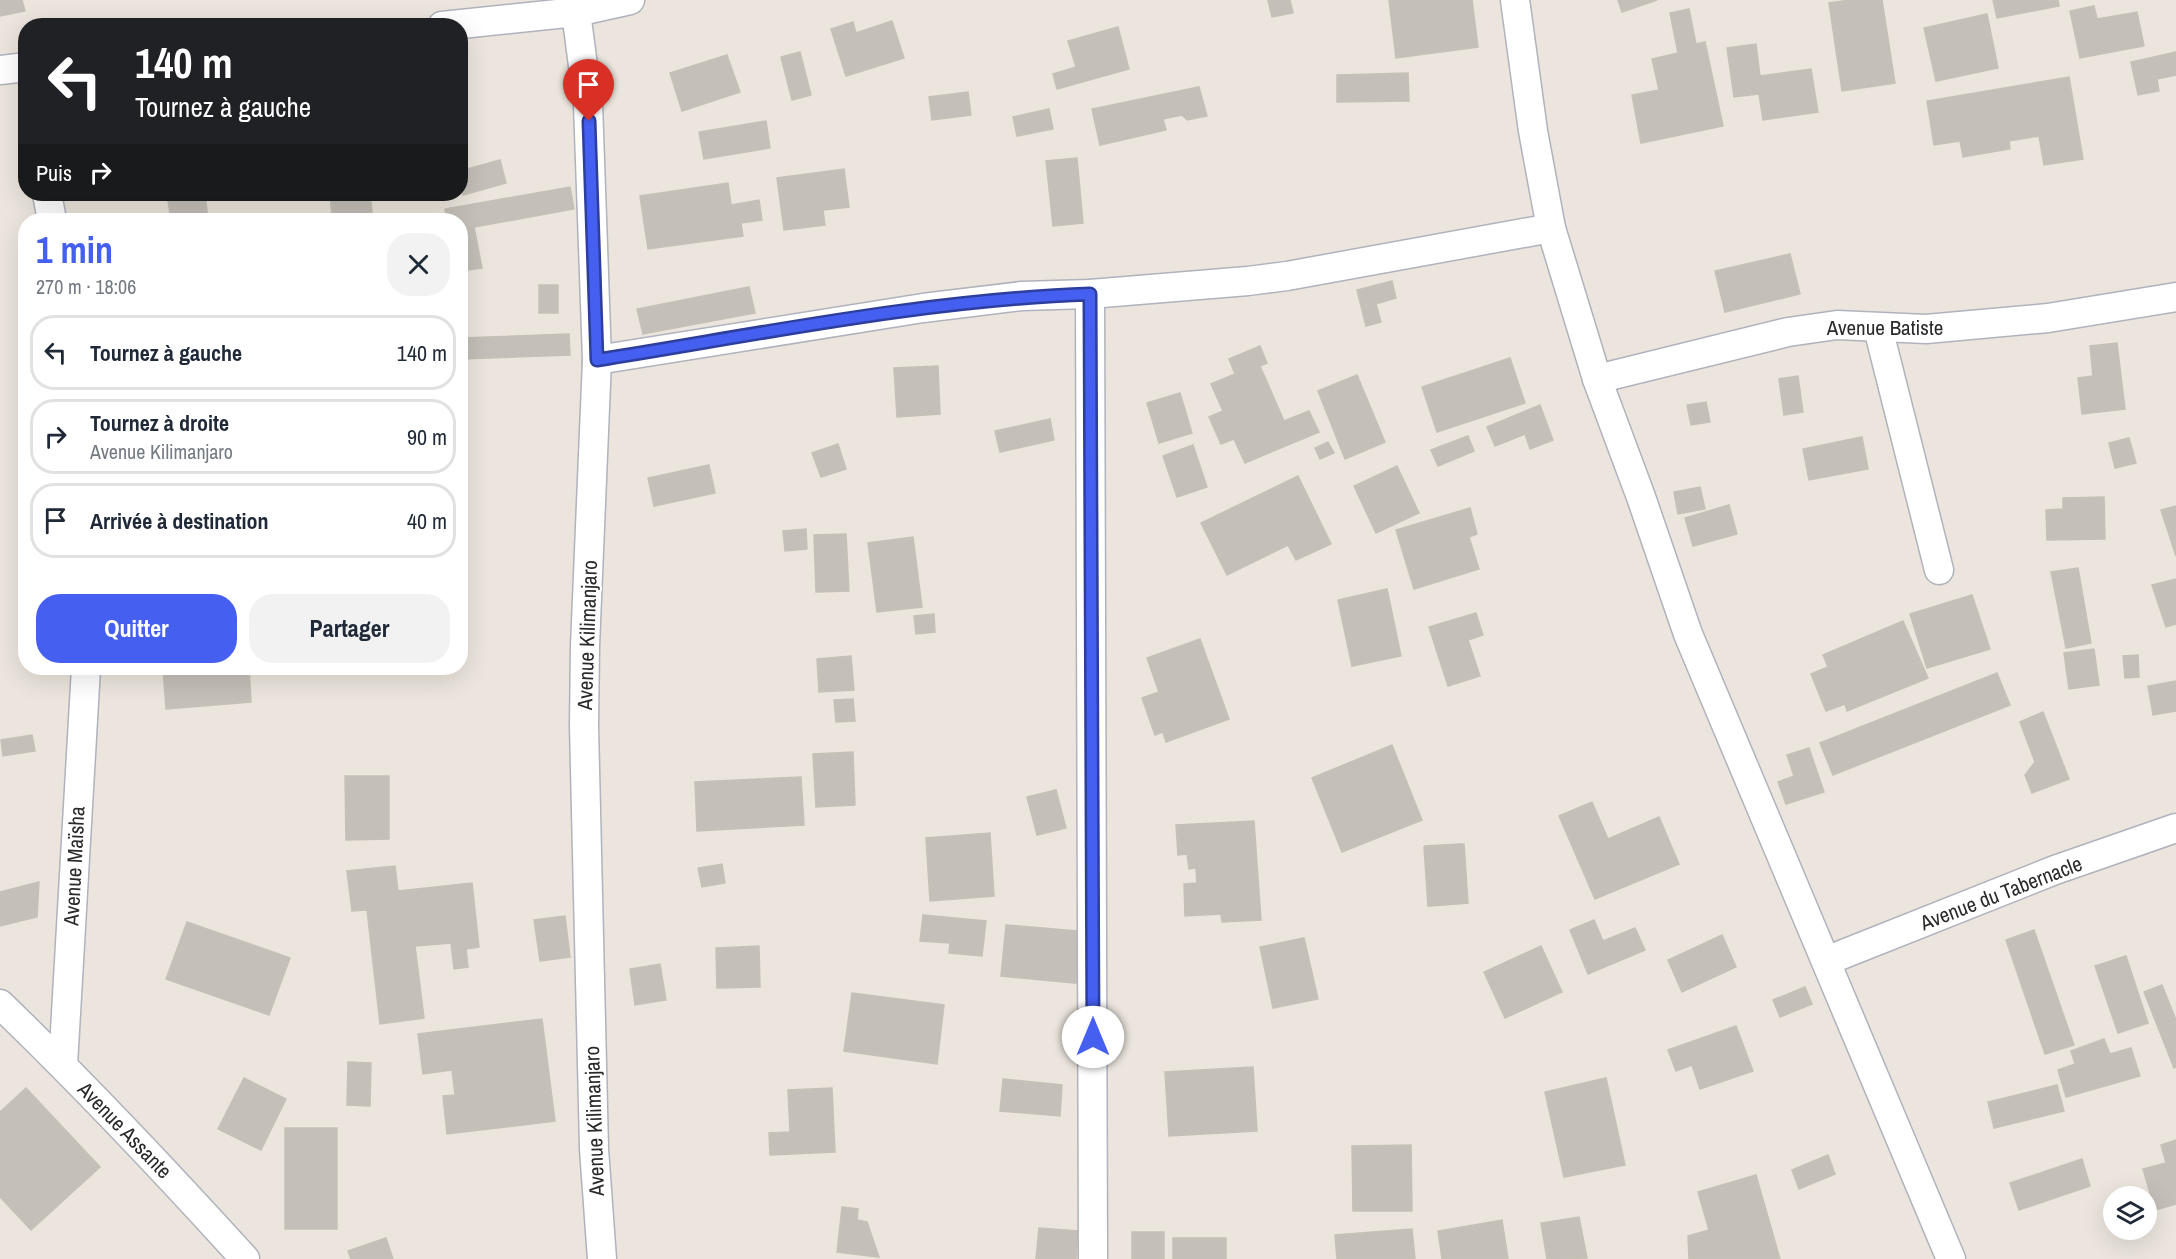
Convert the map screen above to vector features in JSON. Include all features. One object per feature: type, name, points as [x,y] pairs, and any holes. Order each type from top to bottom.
[{"type":"street","points":[[468,23],[576,12],[630,0]]},
{"type":"street","points":[[1515,0],[1533,130],[1551,228],[1597,379],[1688,634],[1952,1259]]},
{"type":"street","name":"Avenue Kilimanjaro","points":[[576,12],[588,104],[597,360],[585,646],[584,726],[594,1149],[602,1259]]},
{"type":"street","points":[[597,360],[923,308],[1022,296],[1090,294],[1287,276],[1551,228]]},
{"type":"street","points":[[1090,294],[1093,1259]]},
{"type":"street","name":"Avenue Batiste","points":[[1597,379],[1788,332],[1837,325],[1926,329],[2048,318],[2176,297]]},
{"type":"street","points":[[1878,328],[1939,570]]},
{"type":"street","name":"Avenue Maïsha","points":[[63,1065],[86,675]]},
{"type":"street","name":"Avenue du Tabernacle","points":[[1826,961],[2055,870],[2176,828]]},
{"type":"street","name":"Avenue Assante","points":[[0,1004],[63,1065],[245,1259]]},
{"type":"building","points":[[0,0],[22,0],[25,11],[0,16]]},
{"type":"building","points":[[1268,0],[1290,0],[1293,13],[1272,17]]},
{"type":"building","points":[[1389,0],[1472,0],[1478,47],[1396,58]]},
{"type":"building","points":[[1618,0],[1657,0],[1622,12]]},
{"type":"building","points":[[1850,0],[1882,0],[1895,83],[1842,91],[1829,3]]},
{"type":"building","points":[[1993,0],[2058,0],[2059,6],[1997,18]]},
{"type":"building","points":[[2094,6],[2097,19],[2137,12],[2144,46],[2080,58],[2070,11]]},
{"type":"building","points":[[1689,9],[1696,44],[1705,42],[1723,126],[1641,143],[1632,95],[1659,90],[1652,59],[1678,53],[1670,13]]},
{"type":"building","points":[[1987,14],[1998,68],[1936,81],[1924,28]]},
{"type":"building","points":[[892,21],[904,58],[846,76],[831,29],[853,22],[856,33]]},
{"type":"building","points":[[1118,27],[1129,69],[1057,89],[1053,74],[1076,67],[1068,41]]},
{"type":"building","points":[[1756,44],[1760,76],[1811,69],[1818,112],[1763,120],[1759,94],[1734,97],[1727,48]]},
{"type":"building","points":[[800,52],[811,95],[792,100],[781,57]]},
{"type":"building","points":[[2176,52],[2176,75],[2157,79],[2159,91],[2138,95],[2131,62]]},
{"type":"building","points":[[727,55],[740,92],[682,111],[670,73]]},
{"type":"building","points":[[1408,73],[1409,101],[1337,102],[1337,75]]},
{"type":"building","points":[[2069,77],[2083,159],[2044,165],[2039,136],[2009,141],[2010,149],[1963,157],[1960,141],[1934,145],[1927,101]]},
{"type":"building","points":[[1199,87],[1207,116],[1187,120],[1182,115],[1163,119],[1166,130],[1100,145],[1092,109]]},
{"type":"building","points":[[968,92],[971,115],[932,120],[929,97]]},
{"type":"building","points":[[1049,109],[1053,129],[1017,136],[1013,117]]},
{"type":"building","points":[[766,121],[770,148],[704,159],[699,132]]},
{"type":"building","points":[[1077,158],[1083,223],[1053,226],[1046,161]]},
{"type":"building","points":[[500,160],[506,183],[468,194],[468,169]]},
{"type":"building","points":[[844,169],[849,207],[823,210],[825,225],[784,230],[777,178]]},
{"type":"building","points":[[728,183],[731,205],[759,200],[762,220],[741,223],[743,236],[648,249],[640,196]]},
{"type":"building","points":[[570,187],[574,209],[474,227],[482,268],[468,270],[468,213],[446,213],[445,209]]},
{"type":"building","points":[[168,201],[206,201],[207,213],[170,213]]},
{"type":"building","points":[[331,201],[371,201],[372,212],[332,213]]},
{"type":"building","points":[[1790,254],[1800,294],[1725,312],[1715,271]]},
{"type":"building","points":[[1392,281],[1396,298],[1376,304],[1381,322],[1366,326],[1357,290]]},
{"type":"building","points":[[539,285],[558,285],[558,313],[539,313]]},
{"type":"building","points":[[749,287],[755,313],[643,334],[637,309]]},
{"type":"building","points":[[569,334],[570,355],[468,359],[468,338]]},
{"type":"building","points":[[2117,343],[2125,409],[2082,414],[2078,378],[2093,376],[2090,346]]},
{"type":"building","points":[[1260,346],[1267,363],[1260,366],[1284,421],[1309,411],[1319,432],[1245,463],[1234,439],[1221,444],[1209,417],[1223,411],[1211,384],[1235,374],[1229,359]]},
{"type":"building","points":[[1510,358],[1525,403],[1437,432],[1422,387]]},
{"type":"building","points":[[938,366],[940,414],[897,417],[894,368]]},
{"type":"building","points":[[1357,375],[1385,442],[1345,459],[1318,391]]},
{"type":"building","points":[[1798,376],[1803,412],[1784,415],[1779,379]]},
{"type":"building","points":[[1180,393],[1192,433],[1159,443],[1147,403]]},
{"type":"building","points":[[1706,402],[1710,422],[1691,425],[1687,405]]},
{"type":"building","points":[[1540,405],[1553,440],[1530,449],[1525,434],[1495,446],[1487,427]]},
{"type":"building","points":[[1050,419],[1054,440],[1000,452],[995,431]]},
{"type":"building","points":[[1468,436],[1474,451],[1438,466],[1431,450]]},
{"type":"building","points":[[1862,437],[1868,469],[1809,480],[1803,449]]},
{"type":"building","points":[[2129,438],[2136,463],[2115,468],[2109,443]]},
{"type":"building","points":[[1328,442],[1334,453],[1320,459],[1315,448]]},
{"type":"building","points":[[838,444],[846,469],[821,477],[812,453]]},
{"type":"building","points":[[1193,445],[1207,487],[1177,497],[1163,456]]},
{"type":"building","points":[[709,465],[715,493],[654,506],[648,478]]},
{"type":"building","points":[[1397,466],[1419,513],[1376,533],[1354,486]]},
{"type":"building","points":[[1298,476],[1331,544],[1296,560],[1288,545],[1227,575],[1201,523]]},
{"type":"building","points":[[1700,487],[1705,509],[1678,514],[1674,492]]},
{"type":"building","points":[[2104,497],[2105,539],[2047,540],[2046,510],[2063,509],[2063,498]]},
{"type":"building","points":[[1729,505],[1737,534],[1693,546],[1685,518]]},
{"type":"building","points":[[2176,506],[2176,556],[2161,510]]},
{"type":"building","points":[[1470,508],[1477,534],[1469,537],[1479,569],[1414,589],[1396,530]]},
{"type":"building","points":[[806,529],[807,549],[785,551],[783,531]]},
{"type":"building","points":[[846,534],[849,591],[816,592],[814,535]]},
{"type":"building","points":[[913,537],[922,607],[877,612],[868,543]]},
{"type":"building","points":[[2078,568],[2091,643],[2066,648],[2051,572]]},
{"type":"building","points":[[2176,579],[2176,624],[2166,627],[2152,585]]},
{"type":"building","points":[[1387,589],[1401,656],[1352,666],[1338,600]]},
{"type":"building","points":[[1972,595],[1990,649],[1927,668],[1910,614]]},
{"type":"building","points":[[1476,613],[1483,635],[1468,640],[1480,676],[1448,686],[1429,627]]},
{"type":"building","points":[[934,614],[935,632],[916,634],[914,616]]},
{"type":"building","points":[[1903,621],[1928,678],[1847,711],[1845,704],[1826,711],[1811,674],[1828,667],[1823,655]]},
{"type":"building","points":[[1200,639],[1229,719],[1166,742],[1163,732],[1155,735],[1142,698],[1159,692],[1147,658]]},
{"type":"building","points":[[2094,649],[2099,685],[2069,689],[2064,653]]},
{"type":"building","points":[[2138,655],[2139,677],[2125,678],[2123,656]]},
{"type":"building","points":[[851,656],[854,690],[819,692],[817,659]]},
{"type":"building","points":[[1997,673],[2010,705],[1833,775],[1820,743]]},
{"type":"building","points":[[164,675],[249,675],[251,702],[166,709]]},
{"type":"building","points":[[2176,681],[2176,711],[2153,715],[2148,686]]},
{"type":"building","points":[[853,699],[855,721],[836,722],[834,700]]},
{"type":"building","points":[[2043,712],[2069,779],[2032,793],[2025,775],[2035,762],[2020,722]]},
{"type":"building","points":[[32,735],[35,751],[3,756],[1,740]]},
{"type":"building","points":[[1392,745],[1422,820],[1342,852],[1312,778]]},
{"type":"building","points":[[1809,748],[1824,792],[1786,804],[1778,782],[1794,776],[1787,755]]},
{"type":"building","points":[[853,752],[855,805],[816,807],[813,754]]},
{"type":"building","points":[[345,776],[389,776],[389,839],[346,840]]},
{"type":"building","points":[[801,777],[804,825],[697,831],[695,782]]},
{"type":"building","points":[[1056,790],[1066,828],[1037,835],[1027,797]]},
{"type":"building","points":[[1592,802],[1608,839],[1659,817],[1679,864],[1595,899],[1559,816]]},
{"type":"building","points":[[1254,821],[1261,920],[1222,922],[1221,914],[1185,916],[1184,884],[1197,883],[1196,868],[1189,869],[1187,854],[1178,855],[1176,825]]},
{"type":"building","points":[[990,833],[994,896],[930,901],[926,838]]},
{"type":"building","points":[[1461,844],[1466,903],[1429,906],[1425,846]]},
{"type":"building","points":[[1464,844],[1468,903],[1428,906],[1424,847]]},
{"type":"building","points":[[722,864],[725,883],[702,887],[698,868]]},
{"type":"building","points":[[395,866],[398,891],[472,883],[479,947],[466,949],[468,967],[454,969],[451,943],[415,946],[424,1018],[380,1024],[367,910],[352,911],[347,871]]},
{"type":"building","points":[[39,882],[37,917],[0,926],[0,892]]},
{"type":"building","points":[[923,915],[986,921],[982,956],[949,953],[950,943],[920,941]]},
{"type":"building","points":[[565,916],[570,957],[540,961],[534,920]]},
{"type":"building","points":[[1594,920],[1603,941],[1635,928],[1645,950],[1588,974],[1570,930]]},
{"type":"building","points":[[187,922],[290,958],[269,1015],[166,979]]},
{"type":"building","points":[[1006,925],[1089,932],[1084,984],[1001,976]]},
{"type":"building","points":[[2034,930],[2074,1045],[2045,1054],[2006,940]]},
{"type":"building","points":[[1722,935],[1736,967],[1682,992],[1668,960]]},
{"type":"building","points":[[1304,938],[1318,999],[1273,1008],[1260,947]]},
{"type":"building","points":[[759,946],[760,987],[717,988],[716,948]]},
{"type":"building","points":[[1541,946],[1562,992],[1505,1018],[1484,972]]},
{"type":"building","points":[[2126,956],[2148,1023],[2118,1033],[2095,966]]},
{"type":"building","points":[[660,964],[666,1000],[635,1005],[630,969]]},
{"type":"building","points":[[2162,985],[2176,1020],[2176,1067],[2174,1068],[2144,992]]},
{"type":"building","points":[[1805,987],[1812,1004],[1780,1017],[1773,1000]]},
{"type":"building","points":[[852,993],[944,1005],[937,1064],[844,1051]]},
{"type":"building","points":[[542,1019],[555,1121],[447,1134],[443,1096],[455,1095],[452,1070],[423,1074],[418,1034]]},
{"type":"building","points":[[1736,1026],[1753,1071],[1700,1089],[1692,1065],[1676,1071],[1668,1050]]},
{"type":"building","points":[[2104,1039],[2110,1054],[2131,1048],[2140,1076],[2066,1097],[2058,1070],[2075,1064],[2071,1051]]},
{"type":"building","points":[[348,1062],[371,1063],[370,1106],[347,1105]]},
{"type":"building","points":[[1253,1067],[1257,1131],[1169,1136],[1165,1072]]},
{"type":"building","points":[[244,1078],[286,1099],[261,1150],[218,1129]]},
{"type":"building","points":[[1606,1078],[1625,1165],[1564,1177],[1545,1092]]},
{"type":"building","points":[[1003,1079],[1062,1085],[1060,1116],[1000,1111]]},
{"type":"building","points":[[2057,1085],[2064,1111],[1994,1128],[1988,1102]]},
{"type":"building","points":[[26,1088],[100,1167],[31,1230],[0,1197],[0,1112]]},
{"type":"building","points":[[832,1088],[835,1152],[770,1155],[769,1133],[790,1132],[788,1090]]},
{"type":"building","points":[[285,1128],[337,1128],[337,1229],[285,1229]]},
{"type":"building","points":[[2176,1140],[2176,1204],[2157,1209],[2157,1186],[2148,1186],[2143,1169],[2166,1163],[2161,1145]]},
{"type":"building","points":[[1411,1145],[1412,1211],[1353,1211],[1352,1146]]},
{"type":"building","points":[[1828,1155],[1835,1174],[1799,1189],[1792,1170]]},
{"type":"building","points":[[2082,1159],[2090,1186],[2019,1210],[2010,1183]]},
{"type":"building","points":[[1756,1175],[1780,1259],[1689,1259],[1688,1236],[1709,1230],[1698,1192]]},
{"type":"building","points":[[842,1207],[858,1209],[857,1220],[867,1222],[879,1257],[837,1252]]},
{"type":"building","points":[[1579,1217],[1587,1258],[1547,1259],[1541,1223]]},
{"type":"building","points":[[1502,1220],[1508,1259],[1442,1259],[1438,1231]]},
{"type":"building","points":[[1039,1228],[1078,1231],[1076,1259],[1036,1259]]},
{"type":"building","points":[[1412,1229],[1415,1259],[1337,1259],[1335,1235]]},
{"type":"building","points":[[1132,1232],[1164,1232],[1164,1259],[1132,1259]]},
{"type":"building","points":[[386,1238],[393,1259],[351,1259],[348,1251]]},
{"type":"building","points":[[1173,1238],[1226,1238],[1226,1259],[1173,1259]]},
{"type":"route","points":[[589,121],[597,360],[923,308],[1022,296],[1090,294],[1093,1037]]}]
